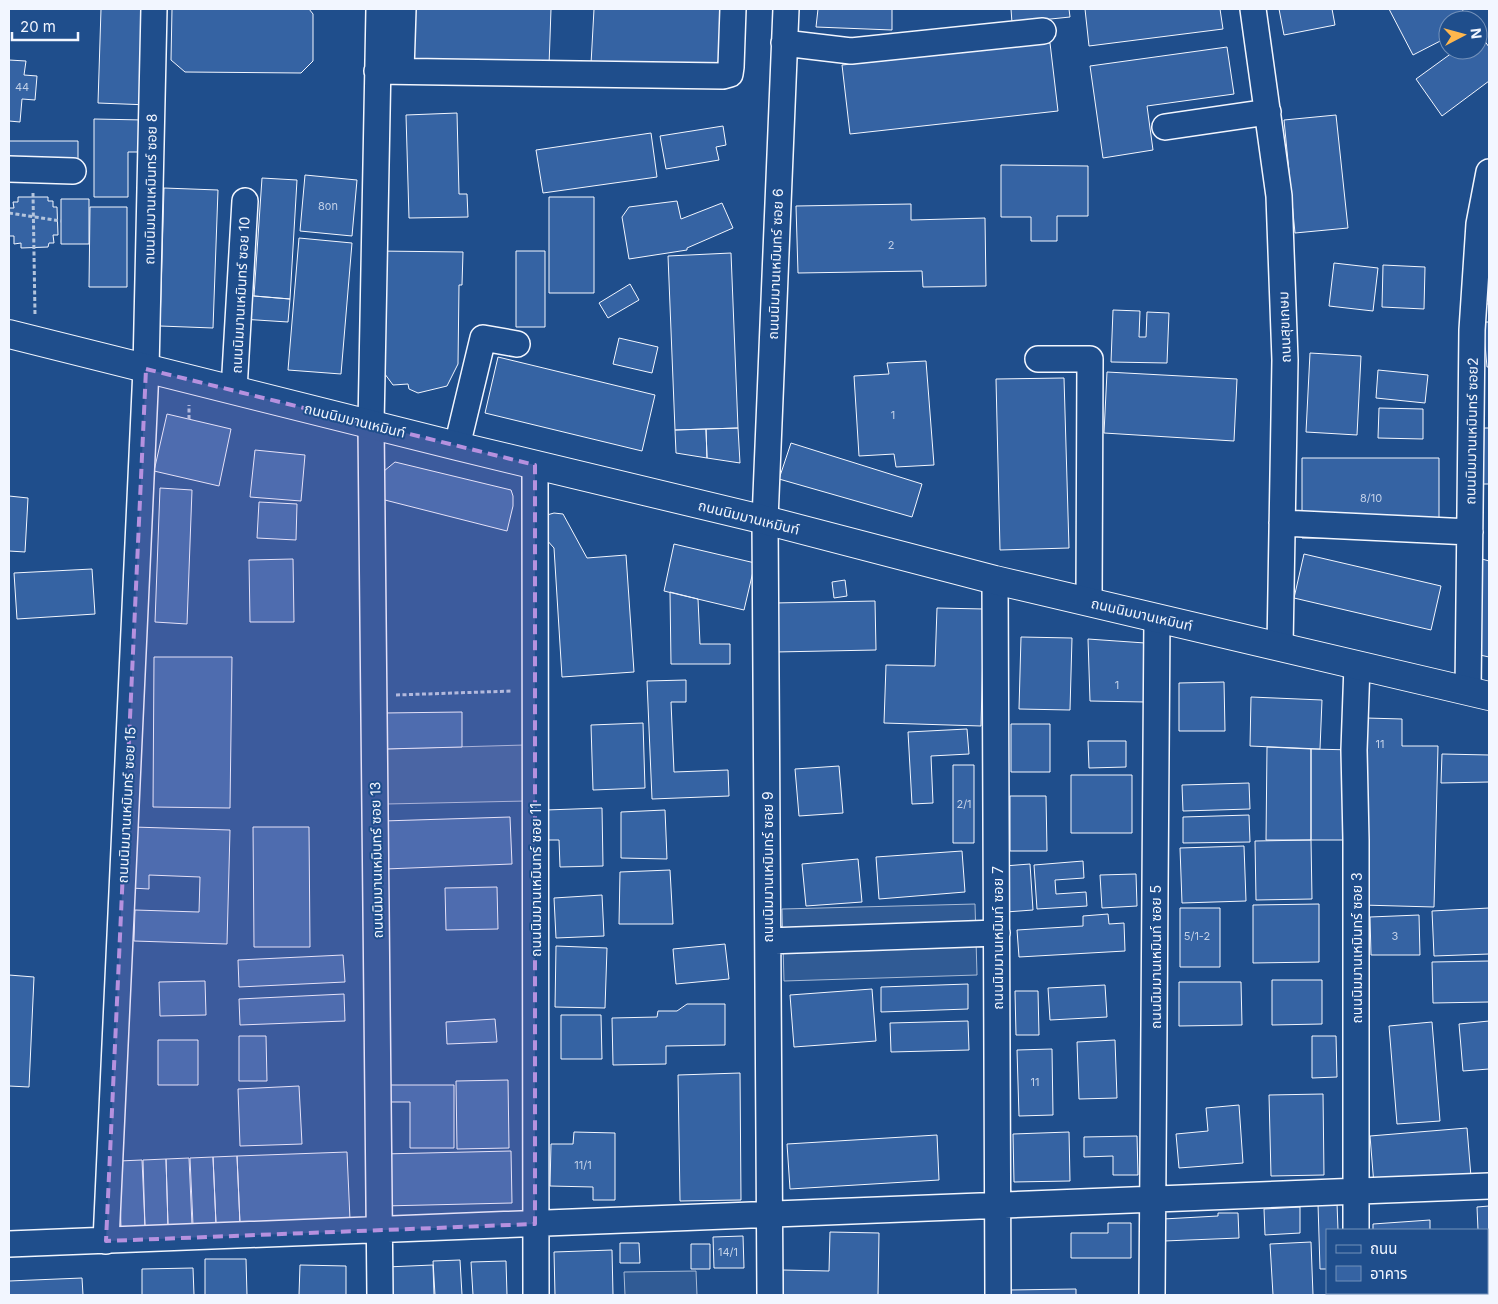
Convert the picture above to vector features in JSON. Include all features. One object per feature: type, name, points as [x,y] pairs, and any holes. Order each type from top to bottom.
[{"type":"main road","name":"ถนนนิมมานเหมินท์","points":[[9,334],[457,446],[765,520],[995,580],[1478,694]]},
{"type":"street","name":"ถนนนิมมานเหมินทร์ ซอย 8","points":[[146,368],[154,9]]},
{"type":"street","points":[[379,9],[389,71]]},
{"type":"street","points":[[389,71],[404,9]]},
{"type":"street","points":[[389,71],[723,76],[730,74],[732,67],[734,9]]},
{"type":"street","name":"ถนนนิมมานเหมินทร์ ซอย 6","points":[[765,520],[786,9]]},
{"type":"street","name":"ถนนสุขเกษม","points":[[1253,9],[1280,196],[1285,360],[1280,647]]},
{"type":"street","points":[[784,43],[851,51],[1043,31]]},
{"type":"street","name":"ถนนนิมมานเหมินทร์ ซอย 13","points":[[380,1295],[371,424],[389,71]]},
{"type":"street","points":[[1165,127],[1268,112]]},
{"type":"street","points":[[21,170],[73,171]]},
{"type":"street","name":"ถนนนิมมานเหมินทร์ ซอย2","points":[[1478,694],[1470,532],[1472,330],[1479,224],[1489,172]]},
{"type":"street","name":"ถนนนิมมานเหมินทร์ ซอย 10","points":[[234,390],[245,201]]},
{"type":"street","points":[[457,446],[483,338],[517,344]]},
{"type":"street","points":[[1038,359],[1090,359],[1089,602]]},
{"type":"street","name":"ถนนนิมมานเหมินทร์ ซอย 15","points":[[106,1240],[146,368]]},
{"type":"street","name":"ถนนนิมมานเหมินทร์ ซอย 11","points":[[535,465],[536,1295]]},
{"type":"street","name":"ถนนนิมมานเหมินทร์ ซอย 9","points":[[765,520],[770,1295]]},
{"type":"street","points":[[1282,524],[1470,532]]},
{"type":"street","name":"ถนนนิมมานเหมินท์ ซอย 7","points":[[995,580],[998,1295]]},
{"type":"street","name":"ถนนนิมมานเหมินท์ ซอย 5","points":[[1152,1295],[1157,618]]},
{"type":"street","name":"ถนนนิมมานเหมินทร์ ซอย 3","points":[[1356,1229],[1356,840],[1354,750],[1357,665]]},
{"type":"street","points":[[768,941],[997,933]]},
{"type":"street","points":[[9,1244],[1489,1186]]},
{"type":"path","points":[[21,170],[33,217],[36,341]]},
{"type":"path","points":[[9,213],[61,221]]},
{"type":"path","points":[[374,696],[535,690]]},
{"type":"highlighted area","points":[[146,369],[535,465],[535,1224],[106,1241]]},
{"type":"shaded area","points":[[525,745],[527,801],[386,804],[385,749]]},
{"type":"shaded area","points":[[975,904],[977,975],[784,981],[782,909]]},
{"type":"shaded area","points":[[696,1271],[697,1295],[625,1295],[624,1272]]},
{"type":"building","points":[[101,9],[152,9],[149,105],[98,103]]},
{"type":"building","points":[[172,9],[309,9],[313,14],[313,61],[301,73],[185,72],[171,60]]},
{"type":"building","points":[[407,9],[551,9],[549,66],[406,60]]},
{"type":"building","points":[[594,9],[731,9],[729,69],[591,64]]},
{"type":"building","points":[[818,9],[892,9],[892,30],[816,27]]},
{"type":"building","points":[[1011,9],[1069,9],[1070,17],[1012,23]]},
{"type":"building","points":[[1085,9],[1220,9],[1223,29],[1089,46]]},
{"type":"building","points":[[1279,9],[1332,9],[1335,25],[1284,35]]},
{"type":"building","points":[[1389,9],[1462,9],[1438,10],[1438,42],[1413,55]]},
{"type":"building","points":[[1050,43],[1058,111],[850,134],[842,65]]},
{"type":"building","points":[[1488,46],[1489,47],[1489,81],[1442,116],[1416,79],[1442,60],[1488,60]]},
{"type":"building","points":[[1227,47],[1234,94],[1147,106],[1153,150],[1103,158],[1090,66]]},
{"type":"building","points":[[9,60],[26,61],[24,75],[37,76],[35,100],[22,99],[20,122],[9,121]]},
{"type":"building","points":[[457,113],[459,194],[467,194],[468,217],[409,218],[406,115]]},
{"type":"building","points":[[1336,115],[1348,228],[1295,233],[1284,120]]},
{"type":"building","points":[[94,119],[144,120],[144,152],[128,152],[128,197],[94,197]]},
{"type":"building","points":[[723,126],[726,145],[716,147],[719,160],[666,169],[660,136]]},
{"type":"building","points":[[651,133],[657,177],[543,193],[536,150]]},
{"type":"building","points":[[9,141],[78,141],[78,167],[9,166]]},
{"type":"building","points":[[1001,165],[1088,166],[1088,216],[1057,216],[1057,241],[1031,241],[1031,217],[1001,217]]},
{"type":"building","points":[[305,175],[357,180],[352,236],[300,231]]},
{"type":"building","points":[[262,178],[297,180],[290,299],[254,296]]},
{"type":"building","points":[[164,188],[218,190],[213,328],[160,326]]},
{"type":"building","points":[[18,197],[48,197],[48,201],[53,201],[53,207],[57,207],[58,235],[53,235],[54,243],[49,243],[48,247],[21,248],[21,243],[14,244],[14,236],[9,236],[9,208],[14,208],[13,202],[18,202]]},
{"type":"building","points":[[549,197],[594,197],[594,293],[549,293]]},
{"type":"building","points":[[61,199],[89,199],[89,244],[61,244]]},
{"type":"building","points":[[677,201],[681,219],[722,203],[733,228],[687,248],[687,250],[629,259],[622,217],[629,207]]},
{"type":"building","points":[[911,204],[911,220],[985,218],[986,286],[923,287],[922,271],[798,273],[796,206]]},
{"type":"building","points":[[90,207],[127,207],[127,287],[89,287]]},
{"type":"building","points":[[299,238],[352,243],[341,374],[288,370]]},
{"type":"building","points":[[378,251],[463,252],[462,285],[459,285],[458,364],[447,386],[418,393],[409,389],[408,384],[393,385],[376,362]]},
{"type":"building","points":[[516,251],[545,251],[545,327],[516,327]]},
{"type":"building","points":[[731,253],[738,428],[675,430],[668,256]]},
{"type":"building","points":[[1485,258],[1489,259],[1489,304],[1482,304]]},
{"type":"building","points":[[1334,263],[1378,268],[1373,311],[1329,306]]},
{"type":"building","points":[[1383,265],[1425,267],[1424,309],[1382,307]]},
{"type":"building","points":[[630,284],[639,300],[608,318],[599,303]]},
{"type":"building","points":[[242,295],[290,299],[288,322],[241,319]]},
{"type":"building","points":[[1113,310],[1140,311],[1139,337],[1146,337],[1147,312],[1169,313],[1167,363],[1111,362]]},
{"type":"building","points":[[1483,322],[1489,322],[1489,367],[1487,367]]},
{"type":"building","points":[[619,338],[658,347],[652,373],[613,364]]},
{"type":"building","points":[[1310,353],[1361,356],[1357,435],[1306,432]]},
{"type":"building","points":[[498,357],[655,395],[642,451],[485,413]]},
{"type":"building","points":[[926,361],[934,465],[896,467],[894,454],[859,456],[854,376],[889,374],[887,363]]},
{"type":"building","points":[[1378,370],[1428,375],[1425,403],[1376,398]]},
{"type":"building","points":[[1107,372],[1237,379],[1234,441],[1104,433]]},
{"type":"building","points":[[1064,378],[1069,548],[1000,550],[996,379]]},
{"type":"building","points":[[1379,408],[1423,409],[1423,439],[1378,438]]},
{"type":"building","points":[[167,414],[231,429],[219,486],[154,471]]},
{"type":"building","points":[[738,428],[740,463],[707,458],[706,429]]},
{"type":"building","points":[[1484,428],[1489,428],[1489,484],[1483,484]]},
{"type":"building","points":[[706,429],[707,458],[676,453],[675,430]]},
{"type":"building","points":[[791,443],[922,484],[912,517],[779,479]]},
{"type":"building","points":[[255,450],[305,455],[301,501],[250,497]]},
{"type":"building","points":[[1302,458],[1439,458],[1439,538],[1302,538]]},
{"type":"building","points":[[395,462],[511,490],[513,506],[507,531],[377,498],[384,471]]},
{"type":"building","points":[[160,488],[192,490],[187,624],[155,622]]},
{"type":"building","points":[[9,496],[28,498],[25,552],[9,551]]},
{"type":"building","points":[[259,502],[297,504],[296,540],[257,538]]},
{"type":"building","points":[[554,513],[563,514],[587,558],[626,555],[634,672],[562,677],[554,548],[545,538],[547,515]]},
{"type":"building","points":[[674,544],[755,563],[744,610],[664,591]]},
{"type":"building","points":[[1304,554],[1441,586],[1431,630],[1294,598]]},
{"type":"building","points":[[293,559],[294,622],[250,622],[249,560]]},
{"type":"building","points":[[1482,559],[1489,561],[1489,657],[1480,655]]},
{"type":"building","points":[[92,569],[95,614],[17,619],[14,573]]},
{"type":"building","points":[[845,580],[847,596],[834,598],[832,582]]},
{"type":"building","points":[[670,592],[698,599],[700,644],[730,644],[730,664],[671,664]]},
{"type":"building","points":[[875,601],[876,650],[775,652],[774,603]]},
{"type":"building","points":[[937,608],[984,609],[981,726],[884,723],[886,665],[935,666]]},
{"type":"building","points":[[1021,637],[1072,638],[1070,710],[1019,709]]},
{"type":"building","points":[[1088,639],[1145,643],[1145,702],[1090,701]]},
{"type":"building","points":[[154,657],[232,657],[230,808],[153,807]]},
{"type":"building","points":[[686,680],[686,702],[671,702],[674,772],[728,770],[729,796],[652,799],[647,681]]},
{"type":"building","points":[[1224,682],[1225,731],[1179,731],[1179,683]]},
{"type":"building","points":[[1251,697],[1322,700],[1320,749],[1250,746]]},
{"type":"building","points":[[462,712],[462,747],[385,749],[384,713]]},
{"type":"building","points":[[1366,718],[1402,719],[1402,746],[1438,746],[1434,907],[1362,905]]},
{"type":"building","points":[[643,723],[645,788],[593,790],[591,725]]},
{"type":"building","points":[[1011,724],[1050,724],[1050,772],[1011,772]]},
{"type":"building","points":[[967,729],[969,754],[931,756],[933,803],[912,804],[908,732]]},
{"type":"building","points":[[1088,741],[1126,741],[1126,767],[1089,768]]},
{"type":"building","points":[[1267,747],[1311,749],[1311,840],[1266,840]]},
{"type":"building","points":[[1311,749],[1354,750],[1356,840],[1311,840]]},
{"type":"building","points":[[1442,754],[1489,755],[1489,782],[1441,783]]},
{"type":"building","points":[[953,765],[974,765],[974,843],[953,843]]},
{"type":"building","points":[[839,766],[843,813],[799,816],[795,769]]},
{"type":"building","points":[[1071,775],[1132,775],[1132,833],[1071,833]]},
{"type":"building","points":[[1249,783],[1250,809],[1183,811],[1182,785]]},
{"type":"building","points":[[1010,796],[1046,796],[1047,851],[1010,851]]},
{"type":"building","points":[[602,808],[603,866],[560,867],[559,840],[546,840],[546,810]]},
{"type":"building","points":[[665,810],[667,859],[621,858],[621,812]]},
{"type":"building","points":[[1249,815],[1250,842],[1183,843],[1183,817]]},
{"type":"building","points":[[510,817],[512,864],[385,869],[383,821]]},
{"type":"building","points":[[133,827],[230,830],[227,944],[134,941],[135,910],[199,912],[200,877],[149,875],[149,889],[131,888]]},
{"type":"building","points":[[253,827],[309,827],[310,947],[254,947]]},
{"type":"building","points":[[1311,840],[1312,899],[1256,900],[1255,841]]},
{"type":"building","points":[[1244,846],[1246,901],[1182,903],[1180,848]]},
{"type":"building","points":[[962,851],[965,892],[879,899],[876,857]]},
{"type":"building","points":[[858,859],[862,902],[806,906],[802,864]]},
{"type":"building","points":[[1083,861],[1084,878],[1055,880],[1056,894],[1086,892],[1087,906],[1037,909],[1034,865]]},
{"type":"building","points":[[1030,864],[1033,910],[1006,912],[1004,866]]},
{"type":"building","points":[[670,870],[673,924],[619,924],[620,872]]},
{"type":"building","points":[[1136,874],[1137,906],[1102,908],[1100,875]]},
{"type":"building","points":[[497,887],[498,929],[446,930],[445,888]]},
{"type":"building","points":[[602,895],[604,936],[556,938],[554,898]]},
{"type":"building","points":[[1319,904],[1319,962],[1253,963],[1253,905]]},
{"type":"building","points":[[1180,908],[1220,908],[1220,967],[1180,967]]},
{"type":"building","points":[[1489,908],[1489,954],[1434,956],[1432,911]]},
{"type":"building","points":[[1108,914],[1109,924],[1124,923],[1125,951],[1019,957],[1017,930],[1083,926],[1083,916]]},
{"type":"building","points":[[1419,915],[1420,955],[1371,955],[1370,917]]},
{"type":"building","points":[[725,944],[729,979],[676,984],[673,949]]},
{"type":"building","points":[[556,946],[607,948],[605,1008],[555,1007]]},
{"type":"building","points":[[343,955],[345,982],[239,987],[238,960]]},
{"type":"building","points":[[1489,961],[1489,1002],[1433,1003],[1432,962]]},
{"type":"building","points":[[9,975],[34,977],[29,1087],[9,1086]]},
{"type":"building","points":[[1272,980],[1322,980],[1322,1024],[1272,1025]]},
{"type":"building","points":[[205,981],[206,1015],[160,1016],[159,982]]},
{"type":"building","points":[[1179,982],[1241,982],[1242,1025],[1179,1026]]},
{"type":"building","points":[[968,984],[968,1009],[881,1012],[881,987]]},
{"type":"building","points":[[1105,985],[1107,1017],[1050,1020],[1048,988]]},
{"type":"building","points":[[872,989],[876,1041],[794,1047],[790,995]]},
{"type":"building","points":[[1015,991],[1038,991],[1039,1035],[1016,1035]]},
{"type":"building","points":[[344,994],[345,1021],[240,1025],[239,999]]},
{"type":"building","points":[[687,1004],[725,1004],[725,1045],[666,1046],[666,1064],[613,1065],[612,1018],[657,1017],[658,1011],[677,1011]]},
{"type":"building","points":[[561,1015],[601,1015],[602,1059],[561,1059]]},
{"type":"building","points":[[495,1019],[497,1042],[447,1044],[446,1022]]},
{"type":"building","points":[[968,1021],[969,1050],[891,1052],[890,1023]]},
{"type":"building","points":[[1489,1021],[1489,1069],[1463,1071],[1459,1024]]},
{"type":"building","points":[[1432,1022],[1440,1121],[1397,1124],[1389,1026]]},
{"type":"building","points":[[239,1036],[266,1036],[267,1081],[239,1081]]},
{"type":"building","points":[[1312,1036],[1336,1036],[1337,1077],[1312,1078]]},
{"type":"building","points":[[158,1040],[198,1040],[198,1085],[158,1085]]},
{"type":"building","points":[[1115,1040],[1117,1098],[1079,1099],[1077,1042]]},
{"type":"building","points":[[1052,1049],[1053,1115],[1019,1116],[1017,1050]]},
{"type":"building","points":[[740,1073],[741,1200],[680,1201],[678,1075]]},
{"type":"building","points":[[508,1080],[509,1148],[457,1149],[456,1081]]},
{"type":"building","points":[[387,1085],[454,1085],[454,1148],[410,1148],[410,1102],[387,1102]]},
{"type":"building","points":[[299,1086],[302,1144],[240,1146],[238,1089]]},
{"type":"building","points":[[1323,1094],[1324,1175],[1271,1176],[1269,1095]]},
{"type":"building","points":[[1239,1105],[1243,1163],[1179,1168],[1176,1134],[1208,1131],[1206,1108]]},
{"type":"building","points":[[1467,1128],[1471,1177],[1374,1185],[1370,1136]]},
{"type":"building","points":[[574,1132],[615,1133],[615,1200],[593,1200],[593,1187],[550,1186],[551,1144],[573,1144]]},
{"type":"building","points":[[1069,1132],[1070,1181],[1014,1182],[1013,1134]]},
{"type":"building","points":[[937,1135],[939,1180],[790,1189],[787,1144]]},
{"type":"building","points":[[1137,1136],[1138,1175],[1113,1175],[1113,1156],[1084,1157],[1084,1137]]},
{"type":"building","points":[[511,1151],[512,1203],[383,1206],[382,1154]]},
{"type":"building","points":[[347,1152],[350,1220],[240,1224],[237,1156]]},
{"type":"building","points":[[237,1156],[240,1224],[216,1224],[213,1157]]},
{"type":"building","points":[[213,1157],[216,1224],[193,1225],[190,1158]]},
{"type":"building","points":[[189,1158],[192,1225],[168,1226],[166,1159]]},
{"type":"building","points":[[166,1159],[168,1226],[145,1227],[143,1160]]},
{"type":"building","points":[[142,1160],[145,1227],[121,1228],[119,1161]]},
{"type":"building","points":[[1337,1203],[1338,1229],[1326,1229],[1326,1269],[1320,1269],[1318,1204]]},
{"type":"building","points":[[1489,1206],[1489,1266],[1488,1229],[1478,1229],[1477,1207]]},
{"type":"building","points":[[1300,1207],[1300,1233],[1265,1235],[1264,1209]]},
{"type":"building","points":[[1218,1213],[1238,1213],[1239,1238],[1164,1241],[1163,1219],[1218,1216]]},
{"type":"building","points":[[1430,1220],[1430,1229],[1373,1229],[1373,1224]]},
{"type":"building","points":[[1108,1223],[1131,1223],[1131,1258],[1071,1258],[1071,1233],[1108,1233]]},
{"type":"building","points":[[830,1232],[879,1233],[878,1295],[783,1295],[783,1270],[829,1271]]},
{"type":"building","points":[[743,1236],[744,1268],[714,1268],[713,1237]]},
{"type":"building","points":[[1311,1242],[1313,1295],[1273,1295],[1270,1244]]},
{"type":"building","points":[[620,1243],[639,1243],[640,1263],[620,1263]]},
{"type":"building","points":[[691,1244],[710,1244],[710,1269],[691,1269]]},
{"type":"building","points":[[612,1250],[613,1295],[555,1295],[554,1252]]},
{"type":"building","points":[[205,1259],[246,1259],[247,1295],[205,1295]]},
{"type":"building","points":[[460,1260],[462,1295],[435,1295],[433,1261]]},
{"type":"building","points":[[506,1261],[507,1295],[473,1295],[471,1262]]},
{"type":"building","points":[[300,1265],[346,1266],[346,1295],[299,1295]]},
{"type":"building","points":[[433,1265],[434,1295],[387,1295],[386,1267]]},
{"type":"building","points":[[193,1268],[194,1295],[142,1295],[142,1269]]},
{"type":"building","points":[[82,1278],[83,1295],[9,1295],[9,1281]]},
{"type":"building","points":[[1076,1289],[1076,1295],[1009,1295],[1009,1290]]},
{"type":"building","points":[[1377,1294],[1434,1294],[1434,1295]]}]
